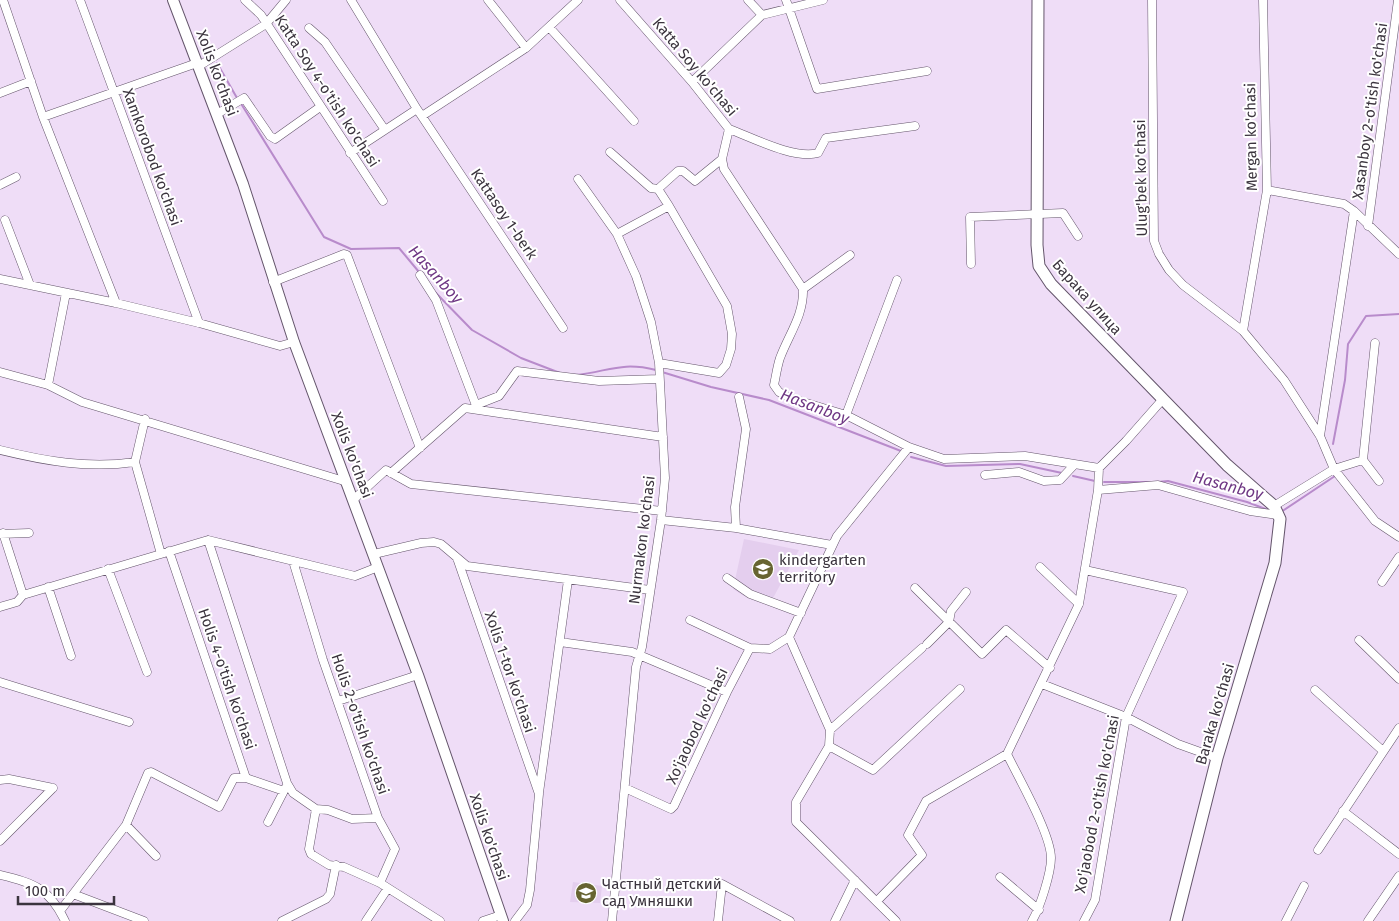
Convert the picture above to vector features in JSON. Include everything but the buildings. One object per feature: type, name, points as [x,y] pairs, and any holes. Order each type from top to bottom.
[{"type":"main road","name":"Барака улица","points":[[1038,0],[1037,255],[1039,266],[1044,275],[1077,313],[1227,465],[1276,510]]},
{"type":"main road","name":"Baraka ko'chasi","points":[[1176,921],[1217,758],[1275,563],[1280,527],[1276,510]]},
{"type":"street","points":[[3,0],[43,117],[116,303]]},
{"type":"street","name":"Xamkorobod ko'chasi","points":[[80,0],[199,323]]},
{"type":"street","name":"Xolis ko'chasi","points":[[173,0],[217,114],[294,342],[344,481],[374,554],[418,675],[502,918]]},
{"type":"street","name":"Katta Soy 4-o'tish ko'chasi","points":[[245,0],[261,15],[383,201]]},
{"type":"street","points":[[43,117],[113,91],[198,64],[266,24],[286,0]]},
{"type":"street","name":"Kattasoy 1-berk","points":[[351,0],[420,113],[563,328]]},
{"type":"street","points":[[488,0],[526,48]]},
{"type":"street","points":[[350,153],[386,130],[420,113],[526,48],[578,0]]},
{"type":"street","name":"Katta Soy ko'chasi","points":[[620,0],[692,82],[729,129]]},
{"type":"street","points":[[748,0],[762,15]]},
{"type":"street","points":[[692,82],[762,15],[787,4],[823,0]]},
{"type":"street","name":"Ulug'bek ko'chasi","points":[[1152,0],[1154,241],[1159,254],[1169,270],[1183,285],[1243,331],[1284,380],[1320,436],[1334,469],[1375,521],[1399,537]]},
{"type":"street","name":"Mergan ko'chasi","points":[[1243,331],[1267,190],[1262,0]]},
{"type":"street","name":"Xasanboy 2-o'tish ko'chasi","points":[[1368,226],[1398,0]]},
{"type":"street","points":[[787,4],[817,89],[927,71]]},
{"type":"street","points":[[549,26],[634,122]]},
{"type":"street","points":[[309,28],[325,42],[386,130]]},
{"type":"street","points":[[0,93],[31,81]]},
{"type":"street","points":[[217,114],[240,99],[270,136],[275,139],[320,107]]},
{"type":"street","points":[[915,126],[826,138],[818,153],[813,155],[795,153],[729,129],[722,159],[724,170],[803,289],[804,301],[799,318],[779,359],[774,385],[779,392],[790,398],[846,415],[909,446],[950,460],[1025,456],[1099,468]]},
{"type":"street","points":[[610,152],[652,188],[658,189],[670,206],[727,306],[732,334],[731,349],[726,366],[719,373],[659,363]]},
{"type":"street","points":[[658,189],[678,171],[688,174],[693,180],[699,180],[722,159]]},
{"type":"street","points":[[0,185],[16,177]]},
{"type":"street","name":"Nurmakon ko'chasi","points":[[578,179],[617,234],[636,276],[648,312],[659,363],[665,478],[661,520],[642,647],[636,667],[612,921]]},
{"type":"street","points":[[1267,190],[1344,204],[1354,211],[1399,254]]},
{"type":"street","points":[[617,234],[670,206]]},
{"type":"street","points":[[1320,436],[1354,211]]},
{"type":"street","points":[[971,264],[970,217],[1038,216],[1063,213],[1078,236]]},
{"type":"street","points":[[6,220],[30,285]]},
{"type":"street","points":[[273,282],[344,254],[347,256],[420,448]]},
{"type":"street","points":[[803,289],[850,256]]},
{"type":"street","points":[[420,275],[436,300],[477,407]]},
{"type":"street","points":[[0,280],[116,303],[199,323],[280,346],[294,342]]},
{"type":"street","points":[[846,415],[897,280]]},
{"type":"street","points":[[48,385],[66,293]]},
{"type":"street","points":[[1375,343],[1363,460],[1379,481]]},
{"type":"street","points":[[477,407],[499,396],[517,371],[599,381],[659,379]]},
{"type":"street","points":[[0,372],[48,385],[82,402],[344,481]]},
{"type":"street","points":[[736,528],[736,507],[746,429],[739,397]]},
{"type":"street","points":[[877,901],[922,855],[908,835],[926,802],[1007,754],[1050,668],[1079,604],[1098,490],[1099,468],[1163,399]]},
{"type":"street","points":[[391,474],[465,408],[477,407],[663,437]]},
{"type":"street","points":[[0,450],[76,465],[110,466],[135,462],[145,420]]},
{"type":"street","points":[[690,620],[750,648],[770,649],[789,637],[832,544],[909,446]]},
{"type":"street","points":[[1098,490],[1158,485],[1250,511],[1276,510],[1334,469],[1363,460]]},
{"type":"street","name":"Holis 4-o'tish ko'chasi","points":[[135,462],[165,553],[246,778]]},
{"type":"street","points":[[985,475],[1019,472],[1044,481],[1060,480],[1074,465]]},
{"type":"street","points":[[353,500],[385,470],[411,484],[662,511]]},
{"type":"street","points":[[661,520],[736,528],[832,544]]},
{"type":"street","points":[[23,595],[2,534],[29,532]]},
{"type":"street","points":[[208,540],[287,782],[293,793],[316,809],[328,810],[352,819],[378,818]]},
{"type":"street","points":[[0,606],[16,602],[23,595],[208,540],[355,576],[378,567]]},
{"type":"street","points":[[374,554],[421,543],[434,542],[441,544],[467,566],[650,590]]},
{"type":"street","points":[[1382,582],[1399,557]]},
{"type":"street","name":"Xolis 1-tor ko'chasi","points":[[456,558],[539,794]]},
{"type":"street","name":"Holis 2-o'tish ko'chasi","points":[[293,561],[323,660],[378,818],[396,849],[380,883]]},
{"type":"street","points":[[1040,566],[1079,604]]},
{"type":"street","points":[[108,570],[147,672]]},
{"type":"street","name":"Xo'jaobod 2-o'tish ko'chasi","points":[[1084,921],[1095,900],[1126,717],[1183,592],[1085,570]]},
{"type":"street","points":[[727,578],[750,594],[800,612]]},
{"type":"street","name":"Xolis 1-tor ko'chasi","points":[[515,921],[527,905],[530,890],[539,794],[568,580]]},
{"type":"street","points":[[48,588],[71,656]]},
{"type":"street","points":[[915,588],[982,654],[1006,630],[1050,668]]},
{"type":"street","points":[[830,730],[949,622],[951,611],[966,592]]},
{"type":"street","points":[[789,637],[830,730],[829,746],[796,802],[796,822],[896,921]]},
{"type":"street","points":[[1359,640],[1399,678]]},
{"type":"street","points":[[560,642],[639,655],[727,692]]},
{"type":"street","name":"Xo'jaobod ko'chasi","points":[[625,788],[671,809],[674,806],[727,692],[750,648]]},
{"type":"street","points":[[338,701],[418,675]]},
{"type":"street","points":[[0,682],[129,722]]},
{"type":"street","points":[[1042,684],[1126,717],[1178,744],[1217,758]]},
{"type":"street","points":[[829,746],[873,770],[960,689]]},
{"type":"street","points":[[1316,690],[1383,751]]},
{"type":"street","points":[[1318,850],[1399,728]]},
{"type":"street","points":[[1007,754],[1047,839],[1051,858],[1039,910],[1032,921]]},
{"type":"street","points":[[60,911],[126,825],[148,773],[151,772],[219,807],[234,778],[246,778],[284,791]]},
{"type":"street","points":[[0,780],[9,779],[53,788],[0,841]]},
{"type":"street","points":[[268,822],[287,782]]},
{"type":"street","points":[[316,809],[309,852],[329,866],[336,865],[380,883],[440,921]]},
{"type":"street","points":[[1343,811],[1399,854]]},
{"type":"street","points":[[126,825],[156,856]]},
{"type":"street","points":[[282,921],[326,899],[330,894],[336,865]]},
{"type":"street","points":[[0,875],[30,882],[41,888],[50,896],[65,921]]},
{"type":"street","points":[[1368,921],[1399,876]]},
{"type":"street","points":[[1000,878],[1039,910]]},
{"type":"street","points":[[835,921],[855,880]]},
{"type":"street","points":[[718,921],[722,884],[790,921]]},
{"type":"street","points":[[1286,921],[1304,886]]},
{"type":"street","points":[[366,921],[388,888]]},
{"type":"street","points":[[74,894],[144,921]]},
{"type":"street","points":[[483,921],[502,918]]},
{"type":"shaded area","name":"kindergarten territory","points":[[744,539],[799,550],[772,600],[748,591],[744,596],[733,589]]},
{"type":"shaded area","name":"Частный детский сад Умняшки","points":[[573,882],[602,886],[600,903],[570,902]]},
{"type":"waterway","name":"Hasanboy","points":[[217,63],[237,98]]},
{"type":"waterway","name":"Hasanboy","points":[[240,102],[324,237],[351,249],[399,248],[419,272]]},
{"type":"waterway","name":"Hasanboy","points":[[434,291],[472,330],[521,358],[560,373]]},
{"type":"waterway","name":"Hasanboy","points":[[1333,444],[1345,380],[1348,344],[1366,316],[1399,314]]},
{"type":"waterway","name":"Hasanboy","points":[[575,375],[623,367],[656,370]]},
{"type":"waterway","name":"Hasanboy","points":[[662,372],[711,387],[769,400],[901,451]]},
{"type":"waterway","name":"Hasanboy","points":[[911,457],[946,466],[1020,464],[1062,473]]},
{"type":"waterway","name":"Hasanboy","points":[[1073,476],[1095,481]]},
{"type":"waterway","name":"Hasanboy","points":[[1281,512],[1335,476]]},
{"type":"waterway","name":"Hasanboy","points":[[1158,482],[1168,481],[1247,502],[1271,511]]},
{"type":"waterway","name":"Hasanboy","points":[[1104,482],[1153,482]]},
{"type":"place","name":"kindergarten territory","points":[[763,569]]},
{"type":"place","name":"Частный детский сад Умняшки","points":[[586,893]]}]
